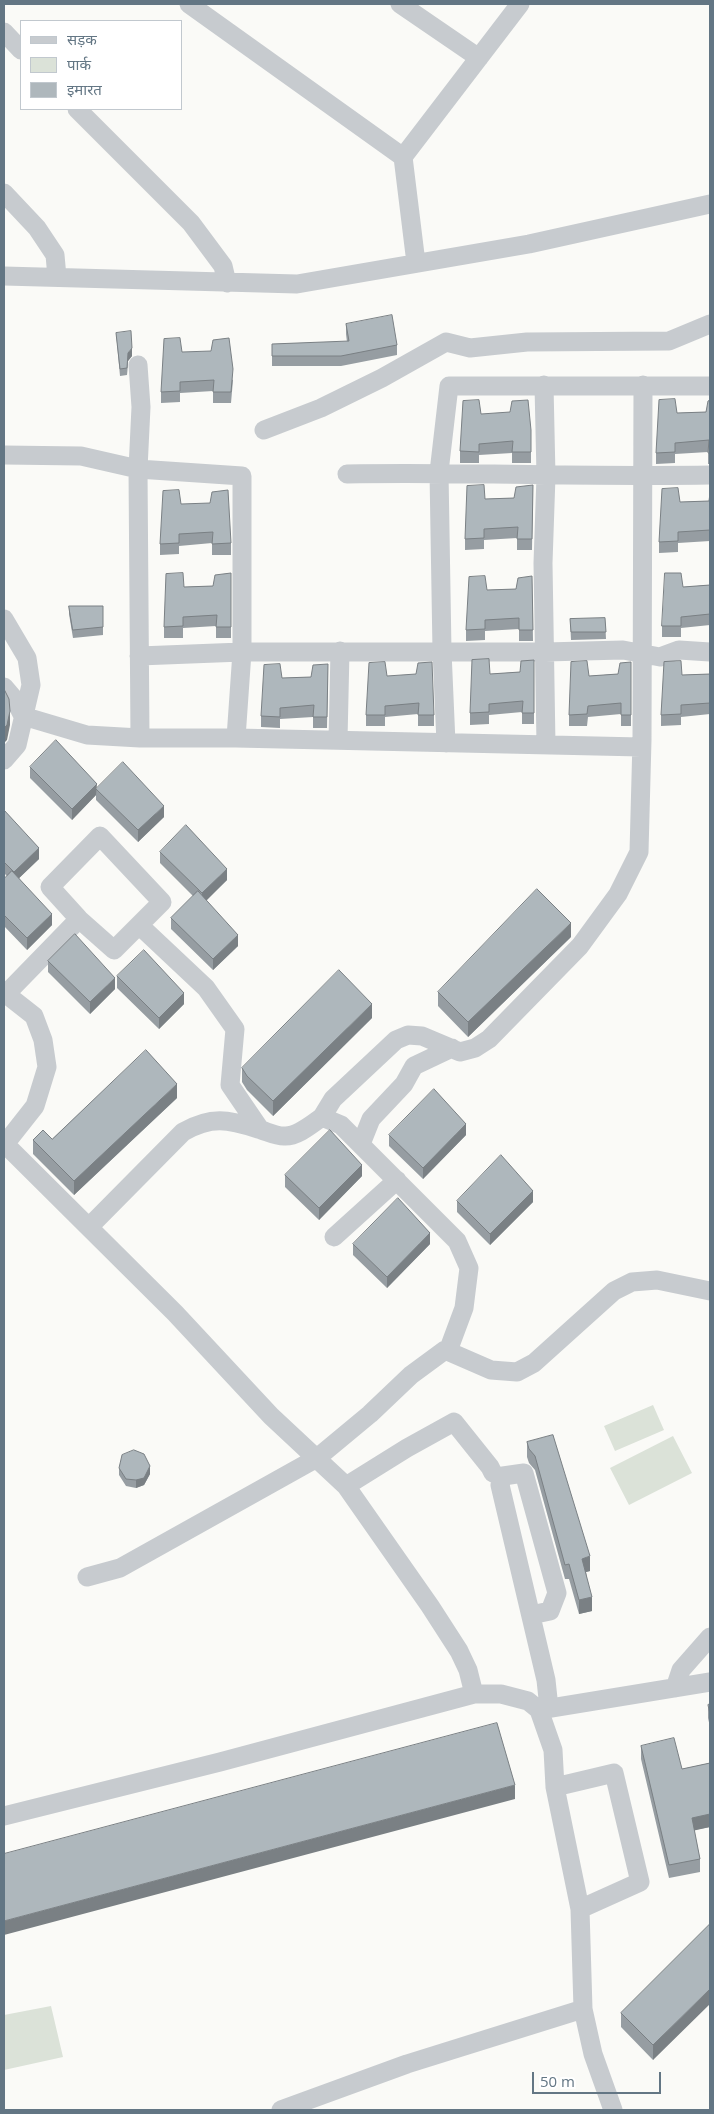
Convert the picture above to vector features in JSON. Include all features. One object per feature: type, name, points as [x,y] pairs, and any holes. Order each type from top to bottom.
[{"type":"street","points":[[189,4],[403,157]]},
{"type":"street","points":[[400,4],[479,58]]},
{"type":"street","points":[[416,264],[403,157],[520,4]]},
{"type":"street","points":[[4,32],[20,49]]},
{"type":"street","points":[[79,110],[191,223],[223,266],[227,282]]},
{"type":"street","points":[[4,193],[37,228],[55,255],[57,277]]},
{"type":"street","points":[[4,276],[296,284],[529,244],[710,204]]},
{"type":"street","points":[[264,430],[321,408],[382,378],[446,342],[470,348],[526,342],[669,341],[710,324]]},
{"type":"street","points":[[138,365],[141,408],[138,470],[140,738]]},
{"type":"street","points":[[544,385],[546,476],[543,563],[546,745]]},
{"type":"street","points":[[89,1227],[183,1132],[200,1123],[218,1120],[286,1136],[304,1130],[322,1117],[333,1099],[396,1040],[408,1035],[422,1036],[460,1052],[475,1048],[489,1039],[580,946],[618,894],[639,852],[642,747],[643,385]]},
{"type":"street","points":[[446,743],[442,651],[439,472],[449,386],[710,386]]},
{"type":"street","points":[[4,455],[81,456],[138,470],[242,476],[242,652],[236,738]]},
{"type":"street","points":[[347,474],[439,472],[546,476],[710,475]]},
{"type":"street","points":[[4,619],[27,658],[31,685],[17,745],[4,760]]},
{"type":"street","points":[[139,656],[242,652],[545,652],[623,650],[660,657],[679,650],[710,652]]},
{"type":"street","points":[[338,740],[340,651]]},
{"type":"street","points":[[4,687],[15,700],[23,716],[87,735],[140,738],[236,738],[642,747]]},
{"type":"street","points":[[100,836],[162,902],[114,950],[79,919],[50,888],[100,836]]},
{"type":"street","points":[[4,1163],[5,1142],[35,1106],[47,1067],[43,1040],[34,1016],[5,995],[79,919]]},
{"type":"street","points":[[139,925],[206,988],[235,1029],[230,1085],[260,1129]]},
{"type":"street","points":[[360,1144],[370,1118],[404,1084],[414,1066],[452,1048]]},
{"type":"street","points":[[322,1117],[341,1125],[457,1241],[469,1268],[464,1308],[448,1351]]},
{"type":"street","points":[[5,1142],[175,1313],[271,1416],[346,1486],[430,1606],[459,1651],[468,1670],[474,1694]]},
{"type":"street","points":[[334,1238],[397,1180]]},
{"type":"street","points":[[87,1577],[120,1568],[317,1458],[370,1414],[410,1375],[445,1350],[491,1370],[516,1372],[534,1363],[614,1291],[632,1282],[657,1280],[710,1290]]},
{"type":"street","points":[[346,1486],[454,1422],[493,1473]]},
{"type":"street","points":[[531,1615],[550,1611],[557,1593],[524,1473],[503,1476],[500,1485],[546,1680],[544,1709],[553,1750],[555,1787],[580,1909],[583,2009],[593,2054],[613,2110]]},
{"type":"street","points":[[675,1688],[681,1670],[710,1637]]},
{"type":"street","points":[[4,1816],[220,1762],[474,1694],[501,1694],[544,1709],[710,1682]]},
{"type":"street","points":[[555,1787],[614,1774],[640,1882],[580,1909]]},
{"type":"street","points":[[281,2110],[408,2064],[583,2009]]},
{"type":"green space","points":[[653,1405],[664,1430],[615,1451],[604,1426]]},
{"type":"green space","points":[[673,1436],[692,1473],[629,1505],[610,1468]]},
{"type":"green space","points":[[51,2006],[63,2057],[4,2070],[4,2015]]},
{"type":"building","points":[[392,315],[397,345],[341,356],[272,356],[272,344],[349,341],[346,324]]},
{"type":"building","points":[[131,331],[132,348],[128,353],[127,368],[120,369],[116,333]]},
{"type":"building","points":[[180,338],[182,352],[211,351],[213,340],[229,338],[233,369],[231,392],[213,392],[214,380],[180,382],[180,391],[161,392],[164,339]]},
{"type":"building","points":[[675,399],[677,413],[706,412],[708,401],[710,400],[710,453],[708,453],[709,440],[675,443],[675,452],[656,453],[659,400]]},
{"type":"building","points":[[479,400],[481,414],[510,412],[512,401],[528,400],[531,452],[512,452],[513,441],[479,444],[479,452],[460,451],[463,401]]},
{"type":"building","points":[[484,485],[485,499],[514,498],[516,487],[533,485],[532,539],[517,539],[518,527],[484,529],[484,538],[465,539],[467,486]]},
{"type":"building","points":[[678,488],[680,502],[709,501],[710,493],[710,530],[678,532],[678,541],[659,542],[662,489]]},
{"type":"building","points":[[179,490],[181,504],[210,503],[212,492],[228,490],[231,543],[212,544],[213,532],[179,534],[179,543],[160,544],[163,491]]},
{"type":"building","points":[[183,573],[184,587],[213,586],[215,575],[231,573],[231,627],[216,627],[217,615],[183,617],[183,626],[164,627],[166,574]]},
{"type":"building","points":[[665,573],[681,573],[683,587],[710,585],[710,614],[681,617],[681,626],[662,626]]},
{"type":"building","points":[[485,576],[487,590],[516,589],[518,578],[532,576],[533,630],[519,630],[519,618],[485,620],[485,629],[466,630],[469,577]]},
{"type":"building","points":[[69,606],[103,606],[103,627],[73,630]]},
{"type":"building","points":[[605,618],[606,632],[571,632],[570,619]]},
{"type":"building","points":[[489,659],[490,674],[520,672],[521,661],[534,660],[534,713],[522,713],[523,701],[489,704],[489,712],[470,713],[472,660]]},
{"type":"building","points":[[587,661],[589,676],[618,674],[620,663],[631,662],[631,715],[621,715],[621,703],[588,706],[587,714],[569,715],[571,662]]},
{"type":"building","points":[[681,661],[682,675],[710,674],[710,703],[681,705],[681,714],[661,715],[664,662]]},
{"type":"building","points":[[385,662],[387,676],[416,674],[418,663],[432,662],[434,715],[418,715],[419,703],[385,706],[385,715],[366,715],[369,663]]},
{"type":"building","points":[[280,664],[282,678],[311,677],[313,665],[328,664],[327,717],[313,717],[314,705],[280,708],[280,717],[261,716],[264,665]]},
{"type":"building","points":[[5,691],[9,699],[10,711],[7,725],[4,728],[4,693]]},
{"type":"building","points":[[56,740],[97,784],[72,809],[30,767]]},
{"type":"building","points":[[123,762],[164,806],[138,830],[96,789]]},
{"type":"building","points":[[4,810],[39,848],[14,872],[4,862]]},
{"type":"building","points":[[186,825],[227,869],[202,893],[160,852]]},
{"type":"building","points":[[12,871],[52,914],[27,938],[4,915],[4,879]]},
{"type":"building","points":[[537,889],[571,923],[468,1022],[438,992]]},
{"type":"building","points":[[198,891],[238,935],[213,959],[171,918]]},
{"type":"building","points":[[75,934],[115,978],[90,1002],[48,961]]},
{"type":"building","points":[[144,950],[184,993],[159,1018],[117,976]]},
{"type":"building","points":[[339,970],[372,1004],[273,1101],[247,1076],[242,1068]]},
{"type":"building","points":[[146,1050],[177,1084],[74,1181],[33,1140],[43,1130],[52,1139]]},
{"type":"building","points":[[434,1089],[466,1124],[423,1168],[389,1135]]},
{"type":"building","points":[[330,1130],[362,1165],[319,1208],[285,1175]]},
{"type":"building","points":[[501,1155],[533,1191],[490,1234],[457,1201]]},
{"type":"building","points":[[398,1198],[430,1233],[387,1277],[353,1244]]},
{"type":"building","points":[[553,1435],[590,1556],[582,1559],[592,1597],[579,1600],[569,1564],[565,1565],[535,1456],[529,1449],[527,1442]]},
{"type":"building","points":[[134,1450],[144,1454],[150,1466],[144,1478],[136,1480],[126,1479],[119,1468],[122,1455]]},
{"type":"building","points":[[497,1723],[515,1785],[4,1921],[4,1854]]},
{"type":"building","points":[[674,1738],[682,1769],[710,1763],[710,1814],[692,1818],[700,1859],[669,1865],[641,1746]]},
{"type":"building","points":[[710,1924],[710,1989],[653,2045],[621,2013]]}]
